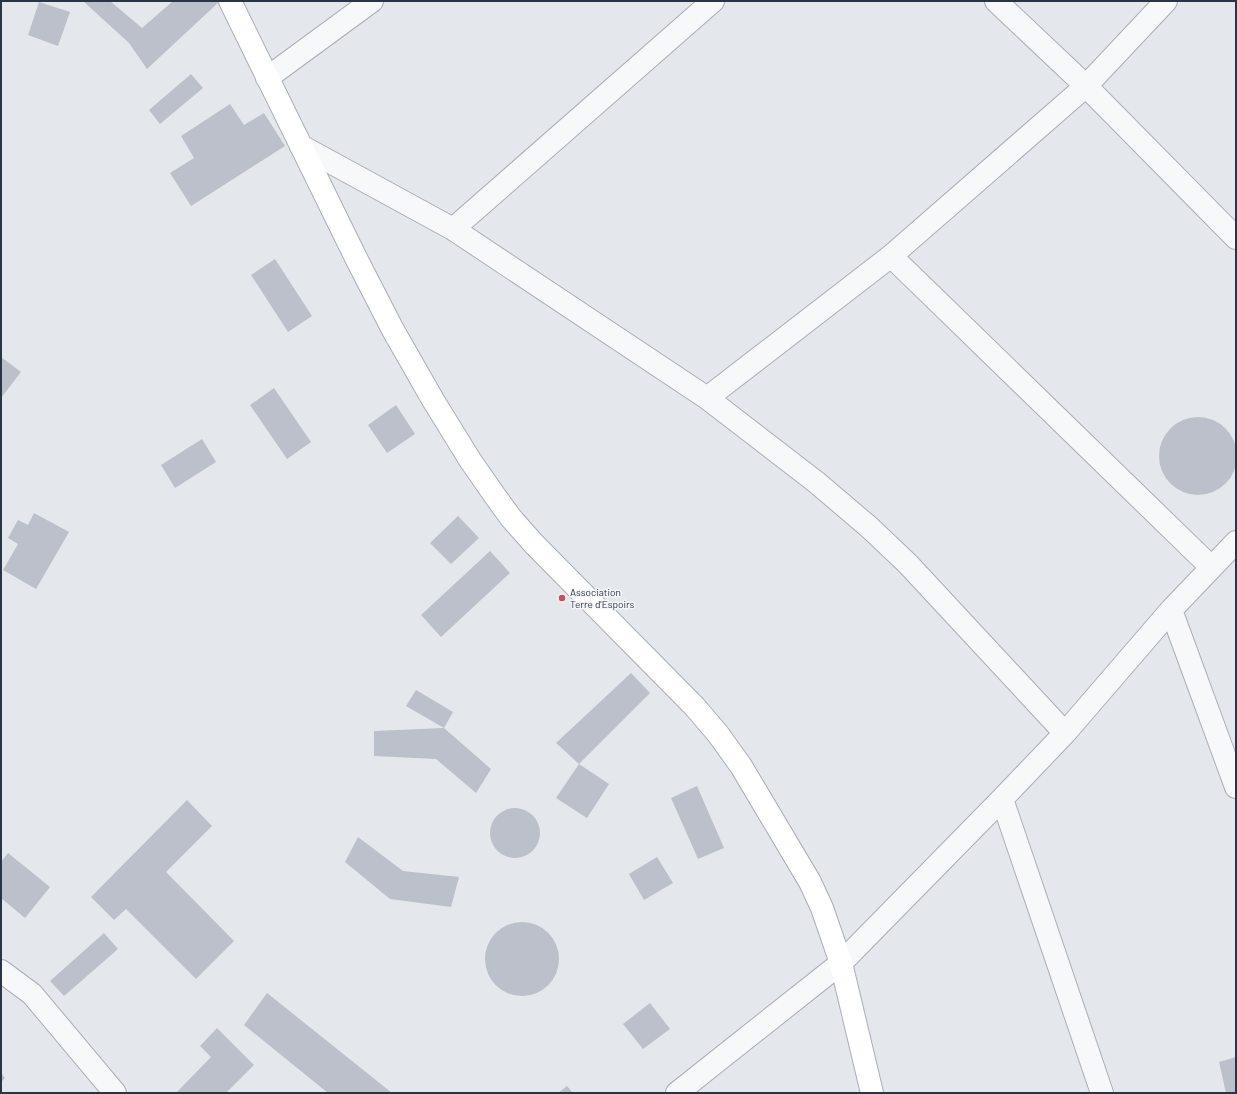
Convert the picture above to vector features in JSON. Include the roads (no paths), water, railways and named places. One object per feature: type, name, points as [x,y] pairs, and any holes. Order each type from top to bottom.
[{"type":"main road","points":[[230,1],[357,260],[433,400],[470,460],[510,518],[695,707],[718,734],[740,766],[810,882],[822,908],[841,963],[872,1093]]},
{"type":"street","points":[[267,78],[372,1]]},
{"type":"street","points":[[453,229],[712,1]]},
{"type":"street","points":[[996,1],[1086,86],[1236,238]]},
{"type":"street","points":[[707,398],[891,256],[1086,86],[1166,1]]},
{"type":"street","points":[[301,146],[453,229],[707,398],[816,482],[869,527],[908,564],[1065,732]]},
{"type":"street","points":[[891,256],[1211,567]]},
{"type":"street","points":[[677,1093],[841,963],[1002,799],[1065,732],[1171,610],[1236,542]]},
{"type":"street","points":[[1171,610],[1236,787]]},
{"type":"street","points":[[1002,799],[1102,1093]]},
{"type":"street","points":[[1,971],[32,994],[115,1093]]},
{"type":"place","name":"Association Terre d'Espoirs","points":[[562,598]]}]
